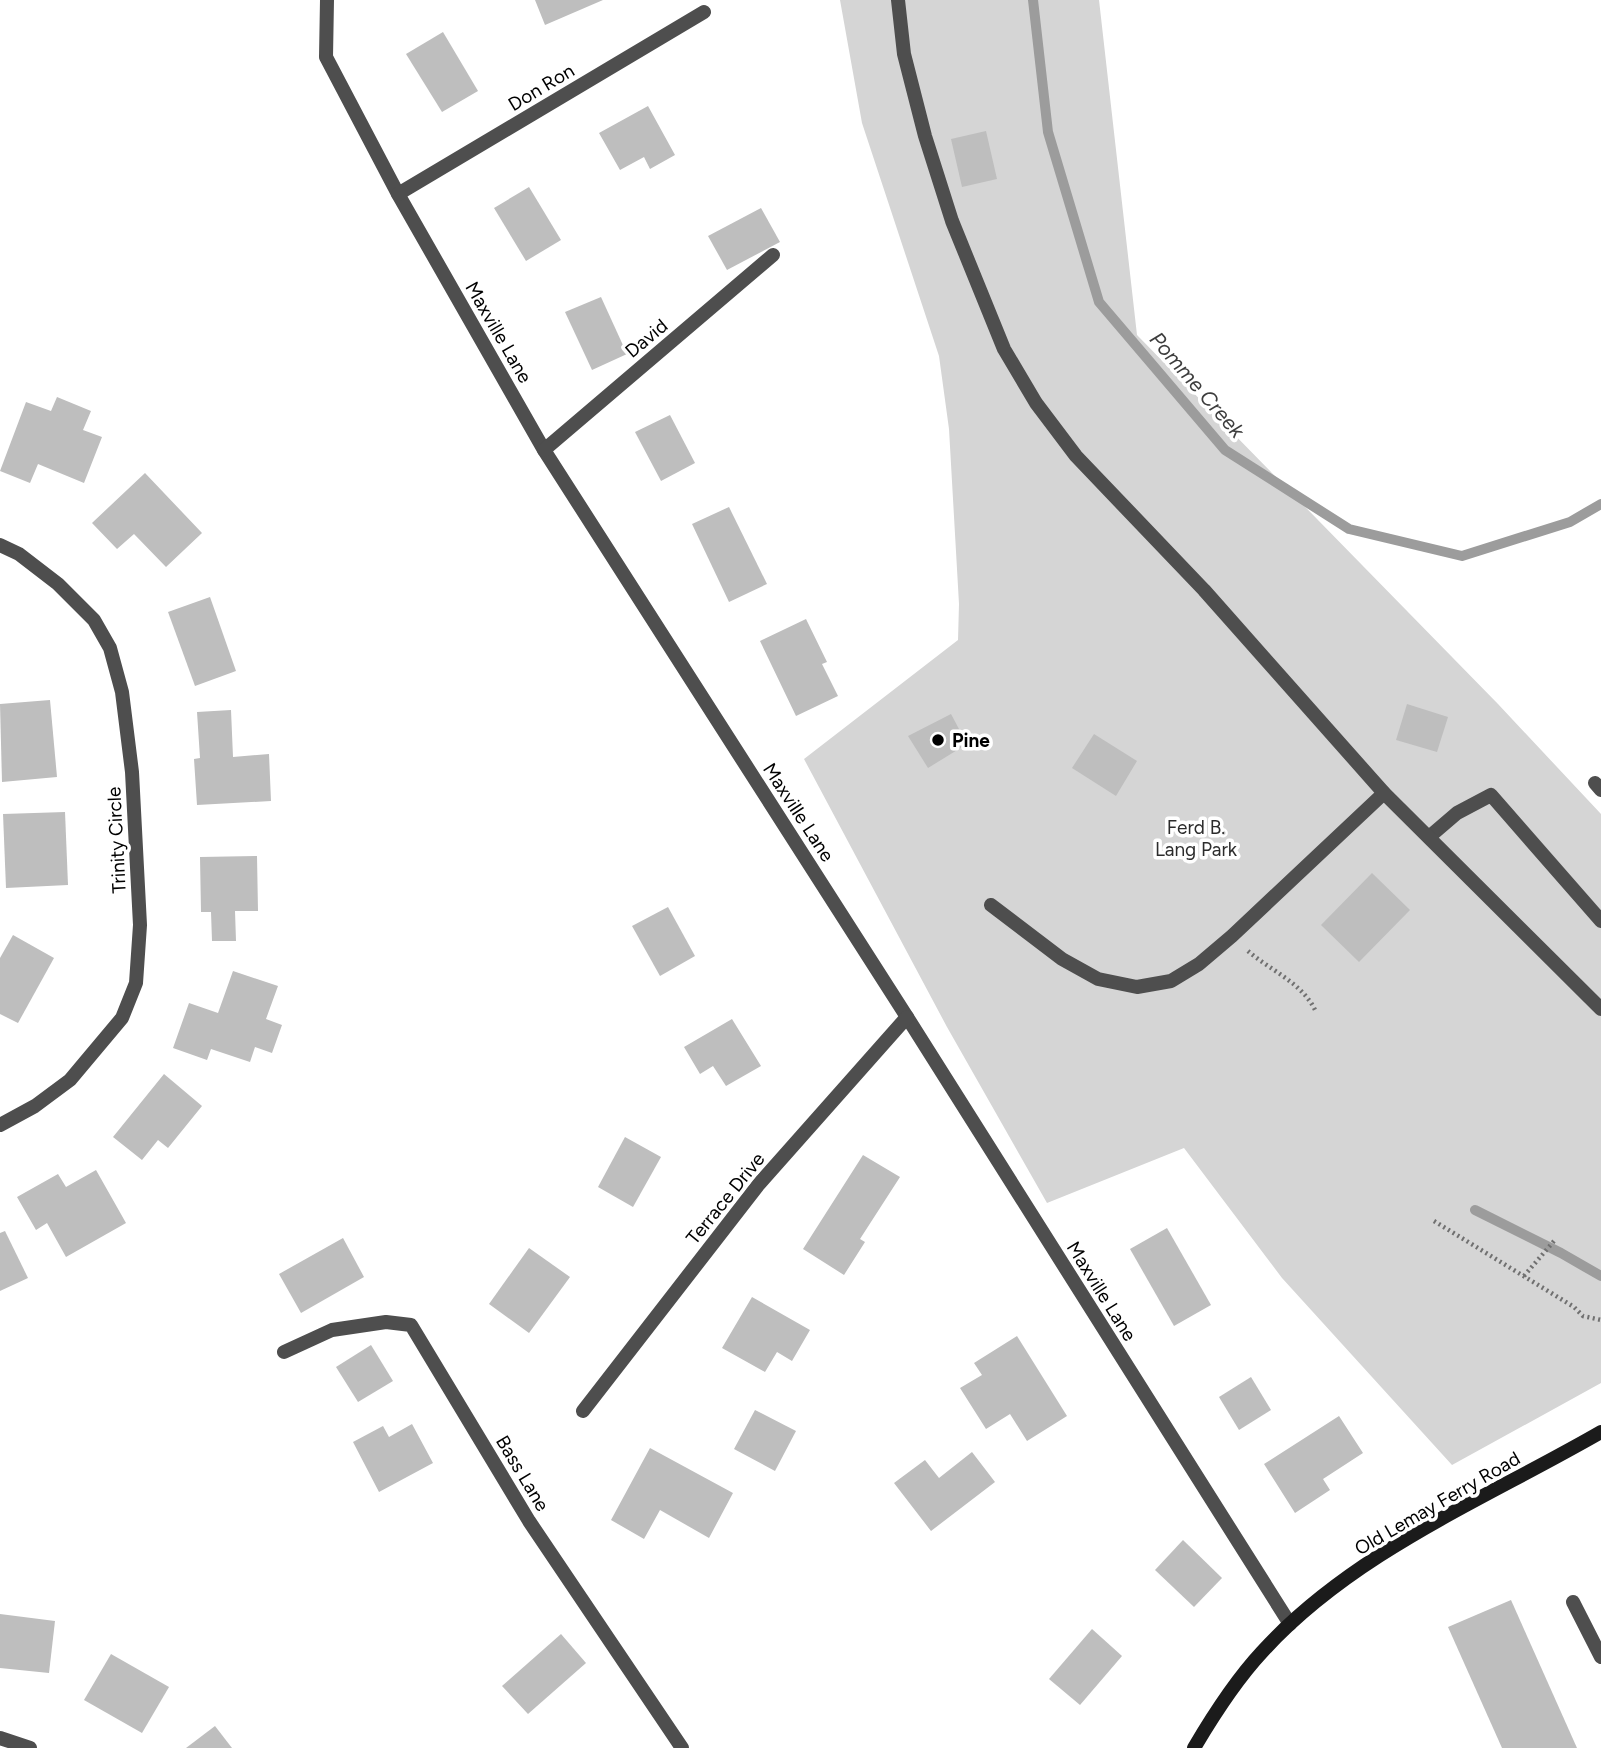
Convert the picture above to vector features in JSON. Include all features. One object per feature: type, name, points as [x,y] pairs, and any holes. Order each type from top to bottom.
[{"type":"main road","name":"Old Lemay Ferry Road","points":[[1194,1748],[1245,1671],[1290,1624],[1362,1567],[1601,1432]]},
{"type":"street","name":"Maxville Lane","points":[[327,0],[326,57],[398,194],[544,450],[907,1017],[1290,1624]]},
{"type":"street","points":[[898,0],[904,54],[925,136],[952,221],[1004,349],[1037,403],[1076,456],[1204,590],[1384,793],[1601,1009]]},
{"type":"street","name":"Don Ron","points":[[398,194],[704,12]]},
{"type":"street","name":"David","points":[[544,450],[774,254]]},
{"type":"street","name":"Trinity Circle","points":[[0,545],[19,554],[58,584],[94,620],[110,648],[122,692],[132,772],[140,925],[136,983],[121,1018],[70,1080],[35,1106],[0,1125]]},
{"type":"street","points":[[991,905],[1062,960],[1098,979],[1137,987],[1171,981],[1199,964],[1232,936],[1384,793]]},
{"type":"street","points":[[1429,837],[1457,813],[1491,795],[1601,921]]},
{"type":"street","name":"Terrace Drive","points":[[583,1411],[759,1184],[907,1017]]},
{"type":"street","name":"Bass Lane","points":[[284,1352],[332,1329],[386,1322],[411,1325],[530,1521],[682,1748]]},
{"type":"street","points":[[1573,1602],[1601,1657]]},
{"type":"street","points":[[0,1738],[30,1748]]},
{"type":"path","points":[[1232,936],[1259,961],[1298,988],[1311,1002],[1315,1012]]},
{"type":"path","points":[[1434,1221],[1574,1307],[1583,1316],[1601,1320]]},
{"type":"path","points":[[1524,1276],[1554,1241]]},
{"type":"green space","name":"Ferd B. Lang Park","points":[[840,0],[1099,0],[1137,335],[1498,704],[1601,814],[1601,1383],[1452,1465],[1282,1278],[1184,1148],[1047,1203],[947,1027],[804,759],[958,640],[959,604],[949,429],[939,356],[862,123]]},
{"type":"building","points":[[535,0],[603,0],[545,25]]},
{"type":"building","points":[[443,32],[478,91],[442,112],[406,54]]},
{"type":"building","points":[[648,106],[675,155],[650,169],[644,157],[620,170],[599,133]]},
{"type":"building","points":[[986,131],[997,179],[962,187],[951,139]]},
{"type":"building","points":[[529,187],[561,240],[526,261],[494,208]]},
{"type":"building","points":[[761,208],[780,242],[727,270],[708,236]]},
{"type":"building","points":[[601,297],[627,354],[592,370],[565,312]]},
{"type":"building","points":[[57,397],[91,411],[83,430],[102,437],[84,483],[38,464],[30,483],[0,471],[26,402],[51,411]]},
{"type":"building","points":[[670,415],[695,463],[661,481],[635,432]]},
{"type":"building","points":[[145,473],[202,533],[166,567],[134,534],[117,549],[92,523]]},
{"type":"building","points":[[729,507],[767,584],[729,602],[692,524]]},
{"type":"building","points":[[210,597],[236,671],[195,686],[168,612]]},
{"type":"building","points":[[806,619],[827,662],[822,664],[838,696],[796,716],[760,641]]},
{"type":"building","points":[[50,700],[57,777],[2,782],[0,704]]},
{"type":"building","points":[[1407,704],[1448,717],[1437,752],[1396,740]]},
{"type":"building","points":[[231,710],[233,757],[269,754],[271,801],[197,805],[194,759],[200,758],[197,712]]},
{"type":"building","name":"Pine","points":[[951,714],[967,744],[928,768],[908,736]]},
{"type":"building","points":[[1094,734],[1137,761],[1116,796],[1072,768]]},
{"type":"building","points":[[65,812],[68,885],[6,888],[3,814]]},
{"type":"building","points":[[257,856],[258,911],[235,911],[236,941],[212,941],[211,912],[201,912],[200,857]]},
{"type":"building","points":[[1372,873],[1410,910],[1359,962],[1321,925]]},
{"type":"building","points":[[668,907],[695,956],[660,976],[632,926]]},
{"type":"building","points":[[13,935],[54,958],[18,1023],[0,1014],[0,958]]},
{"type":"building","points":[[233,971],[278,986],[266,1019],[282,1025],[272,1053],[255,1047],[250,1062],[211,1049],[207,1060],[173,1048],[189,1003],[218,1013]]},
{"type":"building","points":[[732,1019],[761,1066],[726,1086],[713,1066],[700,1074],[684,1047]]},
{"type":"building","points":[[164,1074],[202,1106],[168,1148],[158,1140],[142,1160],[113,1137]]},
{"type":"building","points":[[625,1137],[661,1157],[633,1207],[598,1187]]},
{"type":"building","points":[[863,1155],[900,1177],[860,1239],[865,1242],[844,1275],[803,1249]]},
{"type":"building","points":[[96,1170],[126,1223],[66,1257],[47,1223],[36,1230],[17,1197],[58,1174],[66,1187]]},
{"type":"building","points":[[1167,1228],[1211,1305],[1174,1326],[1130,1249]]},
{"type":"building","points":[[5,1231],[28,1278],[0,1291],[0,1233]]},
{"type":"building","points":[[343,1238],[364,1277],[301,1313],[279,1274]]},
{"type":"building","points":[[529,1248],[570,1277],[529,1333],[489,1304]]},
{"type":"building","points":[[752,1297],[810,1330],[792,1361],[777,1352],[765,1372],[722,1348]]},
{"type":"building","points":[[1017,1336],[1067,1416],[1027,1441],[1010,1414],[986,1429],[960,1388],[982,1375],[974,1363]]},
{"type":"building","points":[[371,1345],[393,1381],[358,1402],[336,1367]]},
{"type":"building","points":[[1251,1377],[1271,1410],[1239,1430],[1219,1397]]},
{"type":"building","points":[[755,1410],[796,1431],[775,1471],[734,1449]]},
{"type":"building","points":[[1339,1416],[1363,1453],[1323,1479],[1330,1490],[1295,1513],[1264,1464]]},
{"type":"building","points":[[412,1424],[433,1463],[379,1492],[353,1442],[383,1426],[389,1437]]},
{"type":"building","points":[[650,1448],[733,1493],[709,1538],[660,1510],[644,1539],[611,1520]]},
{"type":"building","points":[[972,1452],[995,1482],[931,1531],[894,1483],[925,1460],[939,1478]]},
{"type":"building","points":[[1183,1540],[1222,1578],[1194,1607],[1155,1570]]},
{"type":"building","points":[[1511,1600],[1577,1748],[1502,1748],[1448,1627]]},
{"type":"building","points":[[0,1614],[55,1621],[49,1673],[0,1668]]},
{"type":"building","points":[[1092,1629],[1122,1656],[1080,1705],[1049,1679]]},
{"type":"building","points":[[561,1634],[586,1663],[528,1714],[502,1686]]},
{"type":"building","points":[[111,1654],[169,1687],[142,1733],[84,1700]]},
{"type":"building","points":[[215,1726],[232,1748],[186,1748]]},
{"type":"waterway","name":"Pomme Creek","points":[[1033,0],[1048,132],[1099,302],[1225,450],[1349,529],[1462,556],[1570,522],[1601,504]]},
{"type":"waterway","points":[[1475,1210],[1601,1276]]},
{"type":"place","name":"Pine","points":[[938,740]]}]
